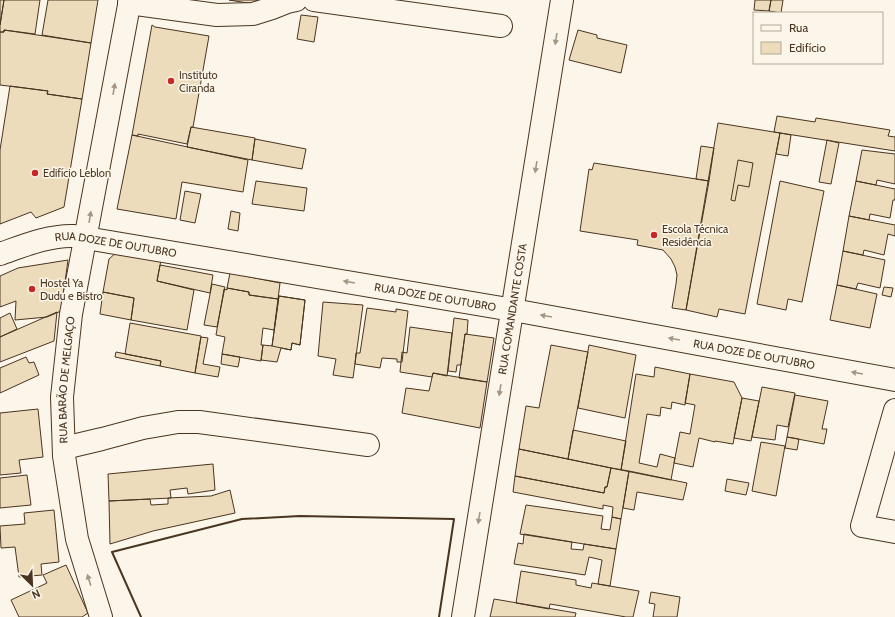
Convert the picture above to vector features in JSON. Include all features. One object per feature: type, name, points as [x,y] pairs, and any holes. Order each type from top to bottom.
[{"type":"street","points":[[130,2],[217,15],[253,14],[296,0]]},
{"type":"street","points":[[314,0],[501,26]]},
{"type":"street","name":"RUA COMANDANTE COSTA","points":[[463,617],[562,0]]},
{"type":"street","name":"RUA BARÃO DE MELGAÇO","points":[[101,617],[76,538],[64,456],[62,397],[71,314],[130,2]]},
{"type":"street","name":"RUA DOZE DE OUTUBRO","points":[[0,254],[60,237],[70,236],[86,238],[513,310],[895,380]]},
{"type":"street","points":[[895,410],[862,526],[895,532]]},
{"type":"street","points":[[64,448],[102,440],[143,428],[178,422],[199,422],[368,445]]},
{"type":"building","points":[[0,0],[4,0],[0,25]]},
{"type":"building","points":[[4,0],[40,0],[35,34],[4,30],[4,32],[0,32]]},
{"type":"building","points":[[48,0],[98,0],[91,43],[42,35]]},
{"type":"building","points":[[229,0],[267,0],[266,6]]},
{"type":"building","points":[[755,0],[771,0],[769,11],[754,10]]},
{"type":"building","points":[[771,0],[783,0],[781,12],[769,11]]},
{"type":"building","points":[[301,15],[318,17],[314,42],[297,39]]},
{"type":"building","name":"Instituto Ciranda","points":[[152,25],[155,27],[209,36],[193,127],[191,127],[187,144],[138,134],[138,136],[132,135]]},
{"type":"building","points":[[4,30],[91,43],[82,99],[47,94],[48,91],[0,85],[0,32],[4,32]]},
{"type":"building","points":[[578,30],[597,35],[597,38],[627,45],[621,73],[569,60]]},
{"type":"building","name":"Edifício Leblon","points":[[10,86],[48,91],[47,94],[82,99],[64,207],[36,218],[31,212],[0,224],[0,150]]},
{"type":"building","points":[[777,116],[815,122],[816,118],[890,130],[888,136],[895,137],[895,151],[774,132]]},
{"type":"building","points":[[718,123],[780,133],[745,314],[719,309],[717,317],[686,310]]},
{"type":"building","points":[[191,127],[255,138],[252,160],[187,147]]},
{"type":"building","points":[[780,133],[791,135],[788,156],[776,154]]},
{"type":"building","points":[[132,135],[248,160],[243,192],[182,182],[176,219],[117,209]]},
{"type":"building","points":[[255,139],[306,149],[302,169],[252,160]]},
{"type":"building","points":[[827,140],[839,143],[831,184],[819,182]]},
{"type":"building","points":[[701,146],[714,148],[709,181],[696,179]]},
{"type":"building","points":[[862,150],[895,154],[895,184],[877,180],[876,185],[856,181]]},
{"type":"building","points":[[738,160],[753,163],[749,187],[738,185],[735,201],[731,200]]},
{"type":"building","name":"Escola Técnica Residência","points":[[594,163],[709,181],[686,310],[672,308],[677,275],[671,259],[663,250],[637,245],[638,240],[580,231],[589,169],[592,170]]},
{"type":"building","points":[[256,181],[307,188],[304,211],[252,204]]},
{"type":"building","points":[[780,181],[824,191],[802,302],[788,299],[786,310],[757,304]]},
{"type":"building","points":[[856,181],[895,189],[895,200],[893,200],[890,218],[870,214],[869,220],[849,216]]},
{"type":"building","points":[[185,191],[201,194],[195,223],[180,220]]},
{"type":"building","points":[[231,211],[240,213],[238,231],[228,229]]},
{"type":"building","points":[[849,216],[895,225],[895,236],[888,234],[884,255],[864,250],[863,255],[843,251]]},
{"type":"building","points":[[118,251],[161,260],[157,281],[194,290],[187,330],[131,320],[134,298],[103,292],[109,259]]},
{"type":"building","points":[[843,251],[885,260],[880,288],[858,283],[856,289],[837,285]]},
{"type":"building","name":"Hostel Ya Dudu e Bistro","points":[[68,260],[61,311],[47,317],[15,320],[16,301],[0,307],[0,276],[18,268]]},
{"type":"building","points":[[160,265],[213,275],[210,293],[157,281]]},
{"type":"building","points":[[230,273],[280,283],[278,299],[249,295],[249,292],[227,288]]},
{"type":"building","points":[[212,284],[225,287],[217,327],[204,325]]},
{"type":"building","points":[[837,285],[877,294],[870,328],[830,320]]},
{"type":"building","points":[[884,287],[893,288],[891,297],[882,295]]},
{"type":"building","points":[[227,288],[249,292],[249,295],[278,299],[274,330],[263,328],[261,361],[222,354],[225,337],[216,335],[224,289],[227,290]]},
{"type":"building","points":[[103,292],[134,298],[131,320],[100,314]]},
{"type":"building","points":[[279,296],[305,300],[300,345],[292,343],[291,350],[281,348],[277,362],[261,360],[263,345],[272,346]]},
{"type":"building","points":[[279,296],[305,300],[300,345],[292,343],[291,350],[272,346]]},
{"type":"building","points":[[323,302],[363,305],[353,378],[333,375],[336,359],[318,356]]},
{"type":"building","points":[[367,308],[396,312],[396,309],[408,311],[402,362],[397,362],[397,359],[382,358],[380,368],[355,364],[356,353],[360,353]]},
{"type":"building","points":[[57,312],[54,341],[0,362],[0,337]]},
{"type":"building","points":[[10,313],[17,329],[0,337],[0,318]]},
{"type":"building","points":[[454,318],[468,320],[461,365],[457,365],[456,372],[448,371]]},
{"type":"building","points":[[130,323],[201,336],[195,373],[160,366],[161,361],[125,354]]},
{"type":"building","points":[[410,327],[452,333],[447,376],[433,373],[432,377],[400,372],[402,352],[407,353]]},
{"type":"building","points":[[465,334],[494,338],[487,382],[459,378]]},
{"type":"building","points":[[201,337],[208,338],[203,364],[220,367],[218,377],[195,373]]},
{"type":"building","points":[[551,345],[588,352],[568,459],[519,449],[526,406],[539,408]]},
{"type":"building","points":[[589,345],[636,355],[625,418],[578,408]]},
{"type":"building","points":[[116,352],[161,361],[160,366],[115,357]]},
{"type":"building","points":[[222,354],[240,357],[238,367],[221,364]]},
{"type":"building","points":[[26,357],[29,363],[34,362],[39,375],[0,393],[0,368]]},
{"type":"building","points":[[655,367],[690,374],[685,405],[672,402],[671,409],[661,407],[660,416],[647,414],[639,463],[657,467],[660,454],[675,458],[671,480],[621,470],[636,374],[654,377]]},
{"type":"building","points":[[433,373],[487,382],[480,428],[402,413],[406,388],[429,391]]},
{"type":"building","points":[[690,374],[734,382],[742,398],[733,444],[699,438],[693,467],[674,463],[680,432],[690,434],[695,405],[685,403]]},
{"type":"building","points":[[762,387],[795,393],[788,427],[777,425],[775,440],[752,437]]},
{"type":"building","points":[[795,395],[828,401],[822,429],[827,429],[824,444],[787,437]]},
{"type":"building","points":[[742,398],[759,401],[751,441],[734,438]]},
{"type":"building","points":[[38,409],[43,457],[19,460],[21,473],[0,475],[0,413]]},
{"type":"building","points":[[573,430],[626,441],[621,470],[568,459]]},
{"type":"building","points":[[787,437],[799,439],[797,450],[785,448]]},
{"type":"building","points":[[761,442],[785,446],[776,496],[752,491]]},
{"type":"building","points":[[519,449],[611,468],[607,487],[605,487],[604,493],[515,476]]},
{"type":"building","points":[[213,464],[215,490],[188,494],[187,488],[170,490],[171,498],[109,501],[108,474]]},
{"type":"building","points":[[611,468],[629,471],[621,519],[612,517],[613,507],[603,505],[603,509],[513,492],[515,476],[604,493],[605,487],[607,487]]},
{"type":"building","points":[[629,471],[687,483],[683,500],[637,492],[634,510],[623,508]]},
{"type":"building","points":[[27,475],[31,505],[0,508],[0,478]]},
{"type":"building","points":[[727,479],[749,483],[746,495],[725,491]]},
{"type":"building","points":[[230,490],[235,513],[153,531],[110,544],[109,501],[150,499],[151,505],[168,504],[168,498],[211,496]]},
{"type":"building","points":[[526,505],[603,516],[601,529],[610,530],[612,517],[621,519],[616,549],[520,534]]},
{"type":"building","points":[[54,510],[59,562],[41,564],[42,575],[19,577],[15,547],[1,548],[0,526],[25,524],[24,513]]},
{"type":"building","points":[[524,534],[572,542],[571,549],[583,550],[584,544],[616,549],[610,586],[598,584],[602,560],[589,557],[585,575],[514,564],[518,543],[523,544]]},
{"type":"building","points":[[66,565],[88,613],[82,617],[19,617],[11,600],[47,583],[43,575]]},
{"type":"building","points":[[521,571],[576,580],[576,585],[591,588],[592,583],[639,591],[633,617],[550,604],[549,609],[516,603]]},
{"type":"building","points":[[651,592],[680,597],[677,617],[653,617],[655,604],[649,603]]},
{"type":"building","points":[[494,599],[576,613],[575,617],[490,617]]},
{"type":"wall","points":[[141,617],[112,552],[242,519],[300,516],[454,519],[439,617]]},
{"type":"place","name":"Instituto Ciranda","points":[[171,81]]},
{"type":"place","name":"Edifício Leblon","points":[[35,173]]},
{"type":"place","name":"Escola Técnica Residência","points":[[654,235]]},
{"type":"place","name":"Hostel Ya Dudu e Bistro","points":[[32,289]]}]
